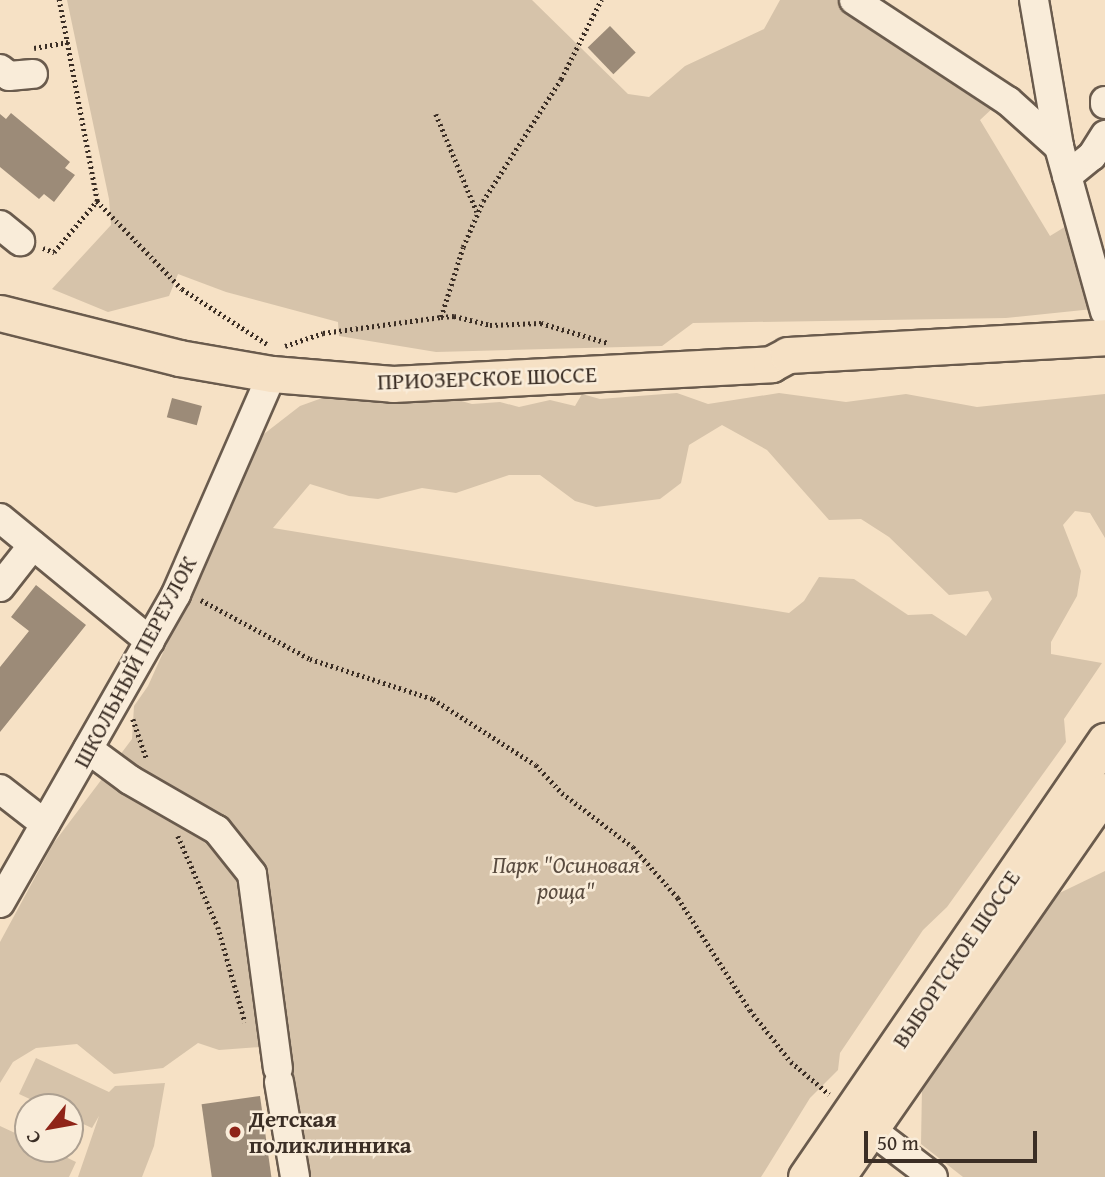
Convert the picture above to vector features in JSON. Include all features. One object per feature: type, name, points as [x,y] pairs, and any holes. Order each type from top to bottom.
[{"type":"main road","name":"ПРИОЗЕРСКОЕ ШОССЕ","points":[[0,313],[179,358],[271,374],[393,384],[771,363],[788,355],[1105,337]]},
{"type":"main road","name":"ПРИОЗЕРСКОЕ ШОССЕ","points":[[771,363],[791,371],[945,367],[1105,355]]},
{"type":"main road","name":"ВЫБОРГСКОЕ ШОССЕ","points":[[806,1177],[1105,740]]},
{"type":"main road","name":"ВЫБОРГСКОЕ ШОССЕ","points":[[837,1177],[1090,826],[1105,790]]},
{"type":"street","points":[[854,0],[1008,101],[1059,147]]},
{"type":"street","points":[[1034,0],[1059,147],[1105,313]]},
{"type":"street","points":[[0,69],[9,76],[33,74]]},
{"type":"street","points":[[1067,176],[1092,156],[1105,135]]},
{"type":"street","name":"ШКОЛЬНЫЙ ПЕРЕУЛОК","points":[[0,904],[176,594],[271,374]]},
{"type":"street","points":[[0,517],[150,641]]},
{"type":"street","points":[[0,587],[33,545]]},
{"type":"street","points":[[88,749],[163,799],[217,830],[252,874],[295,1177]]},
{"type":"street","points":[[0,789],[45,824]]},
{"type":"street","points":[[870,1129],[933,1177]]},
{"type":"path","points":[[59,0],[97,201],[182,289],[274,349],[323,333],[454,316],[490,325],[541,323],[619,347]]},
{"type":"path","points":[[441,317],[478,213],[561,79],[601,0]]},
{"type":"path","points":[[436,114],[478,213]]},
{"type":"path","points":[[10,233],[54,252],[97,201]]},
{"type":"path","points":[[176,594],[204,601],[310,659],[433,699],[536,765],[562,793],[633,847],[678,898],[750,1010],[791,1062],[828,1093]]},
{"type":"path","points":[[123,687],[163,799],[218,927],[247,1028]]},
{"type":"green space","points":[[67,0],[532,0],[628,94],[649,97],[685,66],[764,29],[780,0],[837,0],[890,42],[996,105],[980,120],[1050,236],[1068,225],[1093,309],[1006,318],[693,323],[662,346],[436,352],[339,336],[338,322],[226,292],[178,274],[169,296],[108,312],[52,289],[111,225],[109,199]]},
{"type":"green space","name":"Парк \"Осиновая роща\"","points":[[336,393],[440,395],[472,404],[500,402],[519,407],[550,400],[575,406],[582,394],[600,399],[677,393],[708,404],[779,393],[846,402],[906,394],[977,407],[1105,394],[1105,538],[1090,513],[1075,511],[1063,525],[1081,571],[1077,596],[1051,642],[1051,654],[1102,663],[1064,719],[1066,742],[947,907],[923,930],[840,1053],[838,1070],[810,1098],[761,1177],[305,1177],[287,1045],[219,1050],[198,1043],[163,1068],[114,1074],[77,1044],[36,1048],[13,1062],[0,1083],[0,942],[53,844],[132,739],[134,706],[148,686],[260,437],[300,406]],"holes":[[[722,425],[767,450],[829,520],[861,519],[889,537],[949,595],[988,591],[992,599],[966,636],[932,614],[908,615],[854,579],[819,577],[804,601],[789,613],[273,528],[310,484],[349,496],[378,499],[422,488],[456,493],[509,475],[540,475],[575,501],[596,507],[660,499],[681,483],[689,445]]]},
{"type":"green space","points":[[1105,871],[1105,1177],[963,1177],[921,1144],[922,1088],[1041,902]]},
{"type":"green space","points":[[36,1058],[109,1092],[115,1086],[165,1083],[154,1146],[142,1177],[78,1177],[99,1116],[92,1128],[84,1124],[84,1093],[19,1093]]},
{"type":"green space","points":[[0,1126],[14,1132],[14,1163],[76,1163],[69,1177],[0,1177]]},
{"type":"building","points":[[610,26],[636,53],[613,74],[588,48]]},
{"type":"building","points":[[11,113],[70,162],[65,168],[75,175],[54,202],[44,194],[39,199],[0,167],[0,114],[6,119]]},
{"type":"building","points":[[172,398],[202,406],[197,425],[167,417]]},
{"type":"building","points":[[36,585],[86,625],[0,732],[0,667],[29,631],[11,617]]},
{"type":"building","name":"Детская поликлинника","points":[[260,1096],[271,1177],[212,1177],[202,1104]]},
{"type":"place","name":"Детская поликлинника","points":[[235,1132]]}]
